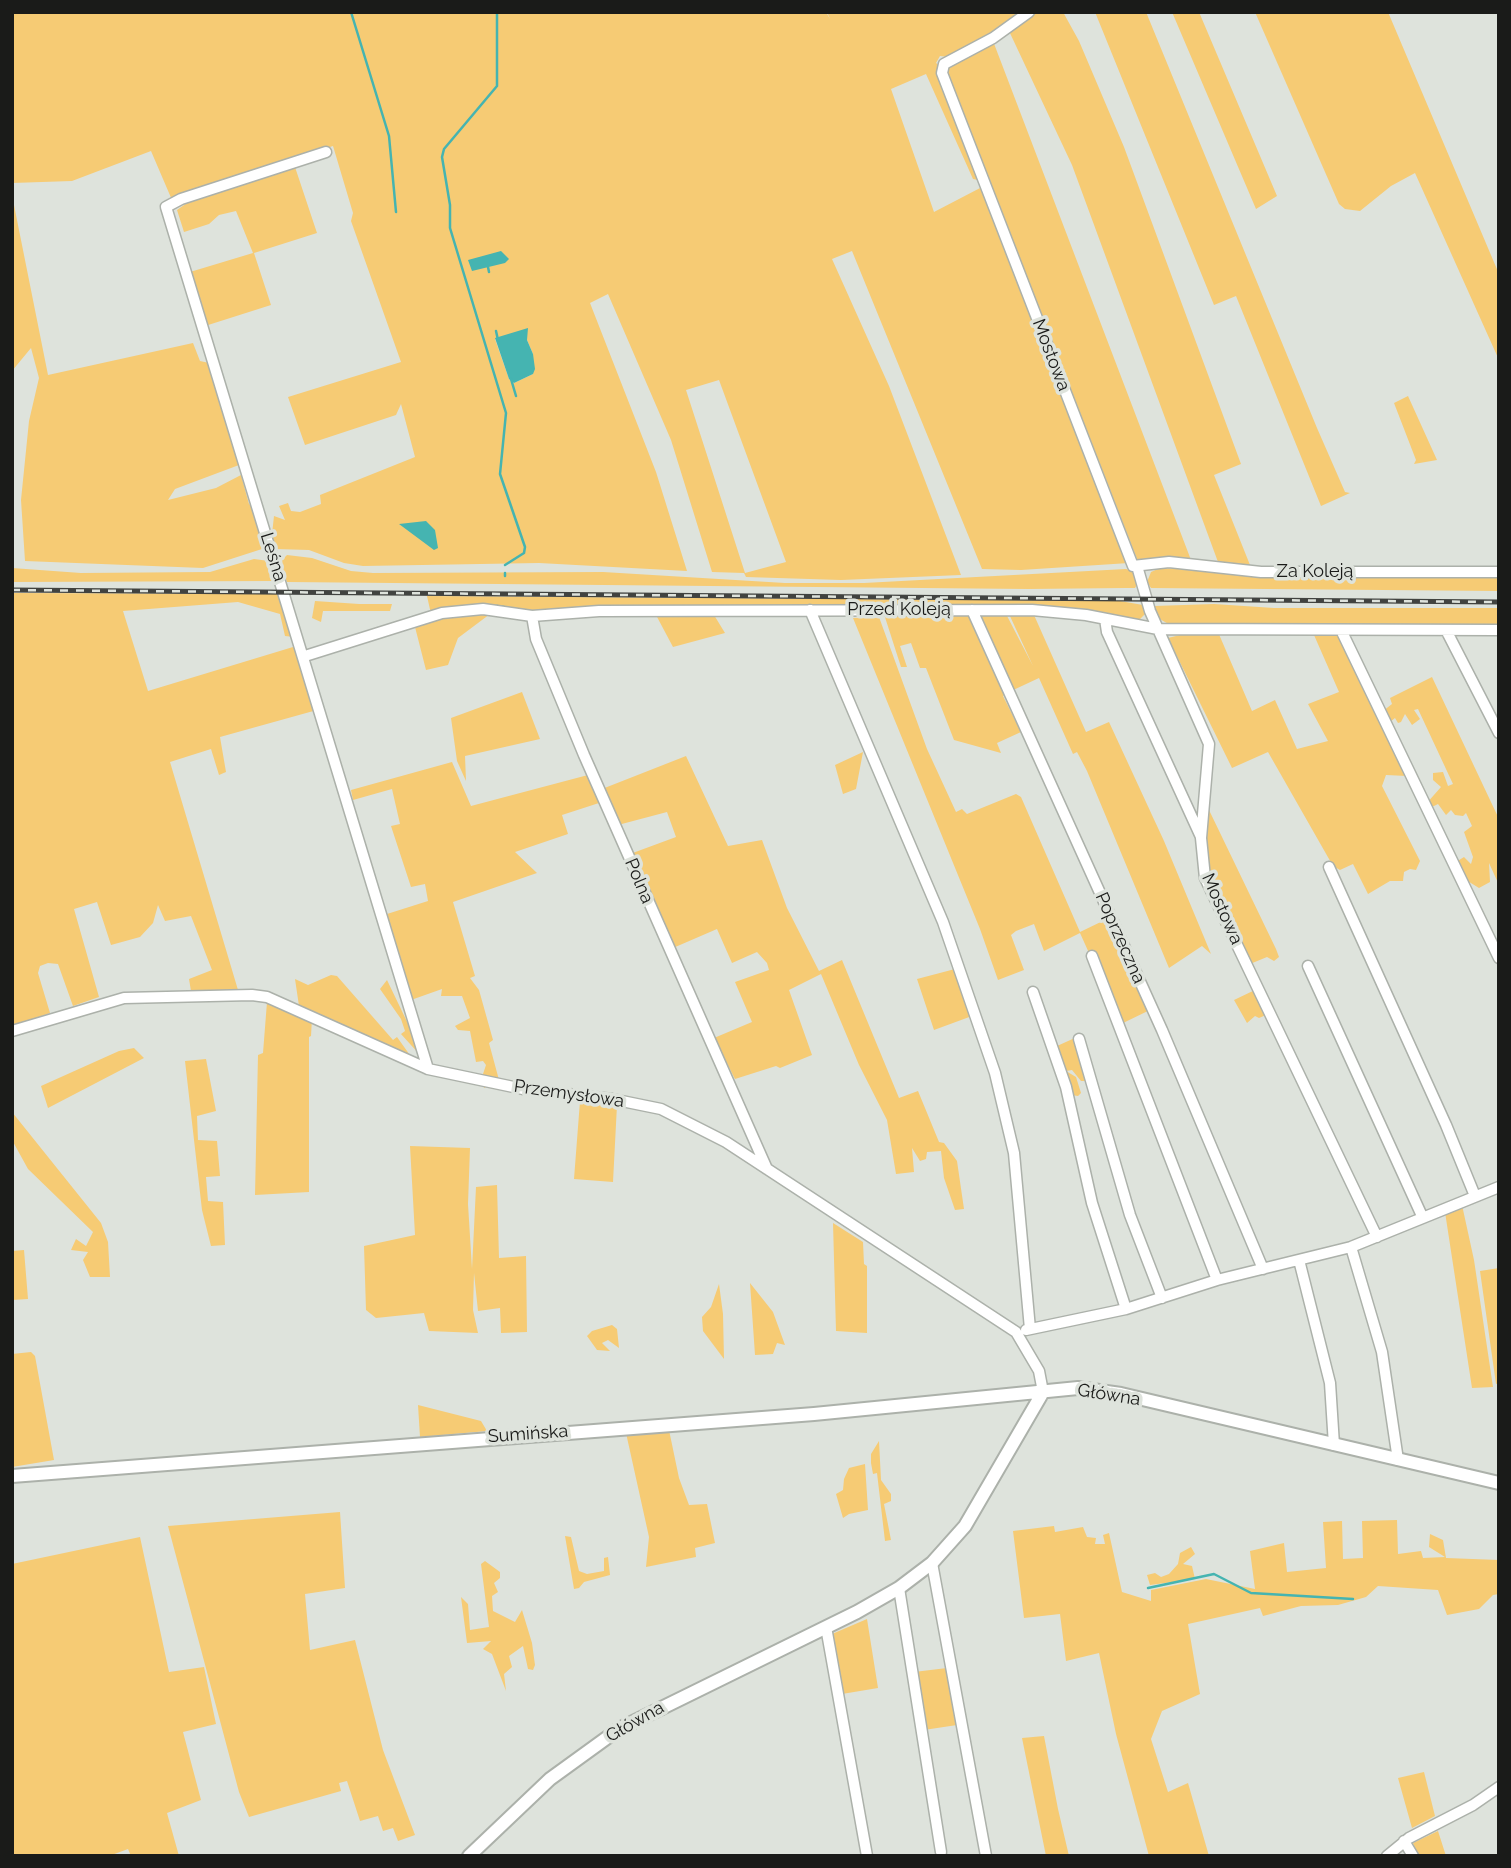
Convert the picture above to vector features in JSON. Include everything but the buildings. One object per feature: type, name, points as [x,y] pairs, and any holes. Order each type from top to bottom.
[{"type":"street","name":"Mostowa","points":[[1029,12],[993,38],[944,64],[945,85],[1158,629],[1209,744],[1201,838],[1205,878],[1377,1237]]},
{"type":"street","name":"Leśna","points":[[326,152],[181,199],[166,207],[305,656],[428,1069]]},
{"type":"street","name":"Za Koleją","points":[[1135,566],[1169,562],[1261,572],[1499,572]]},
{"type":"street","name":"Przed Koleją","points":[[305,656],[442,613],[483,609],[532,616],[599,611],[1069,612],[1158,629],[1342,632],[1499,630]]},
{"type":"street","points":[[810,610],[943,922],[995,1073],[1014,1153],[1030,1329]]},
{"type":"street","name":"Poprzeczna","points":[[972,610],[1157,1020],[1264,1269]]},
{"type":"street","name":"Polna","points":[[532,616],[536,639],[555,685],[767,1169]]},
{"type":"street","points":[[1105,619],[1107,632],[1201,838]]},
{"type":"street","points":[[1446,630],[1499,733]]},
{"type":"street","points":[[1342,632],[1499,958]]},
{"type":"street","points":[[1329,867],[1446,1125],[1475,1196]]},
{"type":"street","name":"Poprzeczna","points":[[1092,956],[1217,1280]]},
{"type":"street","points":[[1308,966],[1422,1216]]},
{"type":"street","points":[[1033,992],[1066,1087],[1092,1203],[1126,1309]]},
{"type":"street","name":"Przemysłowa","points":[[12,1031],[124,998],[252,995],[267,998],[428,1069],[523,1088],[612,1099],[661,1109],[767,1169],[1016,1332],[1039,1371],[1043,1391]]},
{"type":"street","points":[[1079,1039],[1129,1215],[1162,1298]]},
{"type":"street","points":[[744,1155],[755,1143]]},
{"type":"street","points":[[1016,1332],[1126,1309],[1217,1280],[1351,1247],[1499,1187]]},
{"type":"street","points":[[1351,1247],[1382,1352],[1398,1460]]},
{"type":"street","points":[[1299,1260],[1330,1383],[1334,1445]]},
{"type":"street","name":"Główna","points":[[469,1856],[550,1779],[605,1738],[703,1685],[826,1627],[899,1588],[932,1563],[965,1526],[1043,1391],[1078,1388],[1107,1391],[1499,1483]]},
{"type":"street","name":"Sumińska","points":[[12,1476],[814,1414],[1043,1391]]},
{"type":"street","points":[[932,1563],[986,1856]]},
{"type":"street","points":[[899,1588],[941,1852]]},
{"type":"street","points":[[826,1627],[867,1856]]},
{"type":"street","points":[[1387,1856],[1404,1841],[1473,1805],[1499,1787]]},
{"type":"street","points":[[1404,1841],[1413,1856]]},
{"type":"shaded area","points":[[12,12],[826,12],[830,19],[827,12],[1026,12],[1005,28],[949,57],[940,56],[936,63],[941,67],[978,180],[973,179],[926,74],[891,89],[934,212],[982,187],[1129,563],[1021,570],[982,569],[852,251],[832,259],[889,386],[961,575],[841,580],[746,577],[744,573],[712,572],[671,440],[608,294],[590,303],[656,472],[687,571],[539,563],[363,566],[344,563],[309,550],[275,549],[271,543],[274,516],[285,520],[279,506],[288,503],[291,511],[300,512],[321,504],[320,495],[415,457],[401,404],[396,415],[305,445],[288,397],[401,362],[351,221],[353,213],[333,146],[172,200],[151,151],[72,181],[12,183]],"holes":[[[508,335],[527,340],[533,354],[533,374],[514,383],[509,379],[495,339]],[[719,380],[786,562],[745,573],[686,390]]]},
{"type":"shaded area","points":[[1038,12],[1063,12],[1079,41],[1124,147],[1241,464],[1214,475],[1250,565],[1218,562],[1072,165],[1009,31]]},
{"type":"shaded area","points":[[1095,12],[1146,12],[1317,428],[1345,492],[1350,493],[1321,506],[1236,296],[1214,305]]},
{"type":"shaded area","points":[[1172,12],[1199,12],[1277,196],[1256,209]]},
{"type":"shaded area","points":[[1255,12],[1388,12],[1499,274],[1499,360],[1415,173],[1391,186],[1360,211],[1345,209],[1339,204]]},
{"type":"shaded area","points":[[993,41],[1191,560],[1137,559],[946,70]]},
{"type":"shaded area","points":[[295,167],[317,233],[254,253],[271,305],[205,326],[190,272],[253,253],[236,211],[219,215],[209,224],[184,232],[177,210],[187,203]]},
{"type":"shaded area","points":[[12,195],[48,375],[193,343],[200,361],[209,363],[239,465],[175,489],[168,500],[216,488],[241,475],[249,504],[254,508],[266,544],[262,549],[203,568],[25,561],[21,500],[29,421],[39,378],[31,348],[12,371]]},
{"type":"shaded area","points":[[1408,396],[1437,460],[1414,464],[1416,460],[1394,403]]},
{"type":"shaded area","points":[[287,555],[312,558],[351,571],[373,573],[603,572],[785,583],[864,583],[1126,569],[1132,571],[1138,583],[1135,588],[1028,589],[287,582],[279,563]]},
{"type":"shaded area","points":[[254,559],[269,561],[275,581],[12,582],[12,568],[81,573],[210,572]]},
{"type":"shaded area","points":[[1160,568],[1307,576],[1499,577],[1499,591],[1151,588],[1147,582],[1151,572]]},
{"type":"shaded area","points":[[12,593],[281,594],[294,637],[285,636],[280,614],[238,602],[123,611],[148,691],[293,647],[297,650],[317,710],[220,737],[226,772],[219,775],[211,749],[170,762],[238,990],[191,991],[189,979],[212,970],[191,916],[165,921],[158,905],[153,923],[140,937],[111,945],[97,902],[74,909],[99,997],[73,1006],[58,964],[48,963],[40,966],[38,973],[50,1013],[12,1027]]},
{"type":"shaded area","points":[[427,596],[1120,601],[1143,605],[1146,613],[1136,623],[1098,614],[858,607],[705,606],[555,612],[509,609],[431,614]]},
{"type":"shaded area","points":[[315,601],[392,604],[390,611],[323,611],[321,622],[312,618]]},
{"type":"shaded area","points":[[1214,604],[1274,608],[1499,608],[1499,628],[1172,626],[1158,618],[1154,606]]},
{"type":"shaded area","points":[[883,611],[969,615],[1007,693],[1003,696],[1021,732],[997,743],[1001,753],[954,740],[926,668],[920,668],[911,643],[900,646],[907,667],[901,667]]},
{"type":"shaded area","points":[[471,612],[490,614],[458,638],[448,665],[426,670],[415,627],[383,636],[441,617]]},
{"type":"shaded area","points":[[1005,612],[1033,666],[1009,614],[1034,615],[1086,732],[1109,722],[1164,841],[1211,954],[1202,946],[1169,968],[1087,771],[1077,752],[1073,754],[1039,678],[1009,692],[980,618],[987,613]]},
{"type":"shaded area","points":[[656,615],[714,615],[725,633],[673,647]]},
{"type":"shaded area","points":[[879,617],[927,749],[956,812],[962,809],[967,814],[1016,794],[1021,797],[1080,932],[1111,917],[1152,1009],[1121,1024],[1080,933],[1044,951],[1034,924],[1011,935],[1024,970],[998,980],[980,929],[853,618]]},
{"type":"shaded area","points":[[1192,632],[1218,632],[1252,711],[1275,700],[1297,749],[1328,741],[1308,704],[1339,692],[1314,635],[1339,635],[1407,776],[1386,775],[1382,786],[1420,861],[1416,870],[1404,872],[1403,881],[1390,881],[1368,894],[1353,864],[1340,870],[1333,866],[1268,752],[1232,768],[1168,638]]},
{"type":"shaded area","points":[[1432,677],[1499,819],[1499,885],[1489,863],[1490,882],[1479,888],[1466,880],[1456,862],[1464,857],[1471,864],[1473,857],[1464,832],[1472,826],[1466,813],[1463,816],[1455,815],[1451,810],[1446,815],[1438,804],[1430,808],[1426,804],[1441,787],[1433,780],[1433,773],[1443,772],[1448,786],[1453,784],[1418,709],[1414,710],[1420,719],[1412,725],[1405,714],[1401,722],[1398,723],[1395,718],[1390,722],[1383,711],[1392,704],[1390,698]]},
{"type":"shaded area","points":[[522,692],[540,739],[465,756],[466,781],[457,761],[451,718]]},
{"type":"shaded area","points":[[863,752],[856,789],[843,794],[835,765]]},
{"type":"shaded area","points":[[686,756],[728,846],[762,840],[787,908],[819,971],[842,960],[899,1098],[918,1091],[939,1142],[944,1143],[957,1161],[964,1209],[955,1210],[944,1178],[941,1151],[927,1152],[926,1159],[920,1161],[912,1148],[914,1172],[896,1174],[887,1120],[859,1065],[821,974],[789,990],[812,1055],[780,1068],[776,1066],[735,1079],[714,1038],[752,1022],[735,982],[769,970],[767,963],[757,952],[732,963],[717,929],[673,948],[630,854],[676,837],[667,812],[618,825],[602,789]]},
{"type":"shaded area","points":[[452,762],[471,806],[588,775],[599,803],[562,815],[568,834],[515,852],[537,873],[453,902],[475,976],[470,978],[479,990],[493,1040],[489,1043],[499,1080],[484,1088],[483,1074],[486,1065],[483,1061],[476,1062],[470,1031],[458,1030],[455,1026],[470,1018],[462,996],[441,996],[442,989],[411,1000],[387,914],[428,901],[425,884],[411,887],[391,826],[400,824],[392,789],[353,800],[351,790]]},
{"type":"shaded area","points":[[1209,810],[1276,949],[1279,957],[1274,961],[1267,957],[1250,964],[1205,867],[1205,812]]},
{"type":"shaded area","points":[[955,969],[972,1016],[934,1030],[917,979]]},
{"type":"shaded area","points":[[331,975],[337,976],[393,1040],[397,1037],[412,1058],[299,1006],[295,979],[308,985]]},
{"type":"shaded area","points":[[387,980],[420,1055],[401,1034],[405,1031],[401,1019],[380,989]]},
{"type":"shaded area","points":[[1257,989],[1266,1015],[1259,1018],[1255,1016],[1247,1023],[1234,1000]]},
{"type":"shaded area","points":[[267,1002],[312,1018],[309,1037],[309,1192],[255,1195],[258,1055],[263,1053]]},
{"type":"shaded area","points":[[1077,1037],[1088,1081],[1081,1081],[1072,1070],[1066,1071],[1076,1077],[1081,1093],[1078,1096],[1071,1095],[1057,1046]]},
{"type":"shaded area","points":[[134,1048],[144,1058],[48,1108],[41,1086],[119,1051]]},
{"type":"shaded area","points":[[206,1059],[216,1111],[197,1116],[198,1140],[217,1141],[220,1176],[206,1177],[208,1201],[223,1202],[225,1245],[211,1246],[202,1210],[185,1061]]},
{"type":"shaded area","points":[[580,1101],[617,1105],[613,1182],[574,1179]]},
{"type":"shaded area","points":[[12,1112],[101,1223],[108,1242],[110,1277],[90,1277],[83,1260],[88,1252],[71,1250],[76,1239],[86,1246],[93,1232],[28,1169],[12,1140]]},
{"type":"shaded area","points":[[410,1146],[470,1148],[468,1204],[472,1269],[476,1187],[497,1185],[499,1258],[526,1256],[527,1332],[501,1333],[500,1308],[478,1311],[474,1273],[473,1310],[478,1333],[429,1331],[424,1313],[376,1318],[366,1310],[364,1246],[415,1235]]},
{"type":"shaded area","points":[[1462,1205],[1474,1260],[1493,1387],[1472,1388],[1445,1212]]},
{"type":"shaded area","points":[[833,1223],[863,1242],[864,1264],[867,1266],[867,1333],[836,1331]]},
{"type":"shaded area","points":[[24,1250],[28,1299],[12,1300],[12,1251]]},
{"type":"shaded area","points":[[1499,1268],[1499,1383],[1496,1384],[1480,1271]]},
{"type":"shaded area","points":[[750,1283],[773,1312],[785,1345],[777,1343],[773,1354],[755,1355]]},
{"type":"shaded area","points":[[719,1284],[724,1359],[703,1331],[702,1317],[711,1307]]},
{"type":"shaded area","points":[[612,1325],[617,1329],[619,1348],[608,1340],[602,1343],[610,1351],[597,1350],[587,1336],[592,1331]]},
{"type":"shaded area","points":[[31,1352],[35,1356],[54,1460],[12,1467],[12,1354]]},
{"type":"shaded area","points":[[418,1405],[481,1421],[487,1431],[420,1437]]},
{"type":"shaded area","points":[[669,1430],[679,1478],[689,1505],[707,1504],[715,1543],[695,1548],[696,1557],[646,1567],[649,1537],[626,1433]]},
{"type":"shaded area","points":[[879,1441],[881,1480],[891,1494],[891,1501],[884,1504],[891,1540],[885,1541],[877,1473],[873,1474],[871,1463],[871,1454]]},
{"type":"shaded area","points":[[865,1464],[868,1510],[843,1518],[836,1494],[843,1490],[849,1468]]},
{"type":"shaded area","points":[[340,1512],[345,1588],[305,1594],[310,1650],[355,1640],[383,1750],[415,1835],[398,1841],[393,1828],[383,1831],[378,1816],[360,1821],[347,1781],[339,1783],[341,1791],[249,1817],[239,1792],[168,1526]]},
{"type":"shaded area","points":[[1397,1520],[1398,1554],[1421,1551],[1423,1558],[1445,1557],[1429,1547],[1430,1534],[1443,1540],[1446,1558],[1499,1560],[1499,1594],[1493,1595],[1479,1609],[1447,1615],[1438,1590],[1378,1586],[1366,1597],[1338,1605],[1301,1606],[1263,1616],[1260,1608],[1188,1624],[1200,1694],[1162,1711],[1151,1739],[1168,1792],[1188,1783],[1209,1856],[1149,1856],[1116,1734],[1099,1653],[1066,1661],[1060,1614],[1024,1618],[1013,1531],[1054,1526],[1055,1532],[1083,1527],[1087,1537],[1096,1538],[1095,1544],[1105,1544],[1103,1535],[1109,1533],[1122,1592],[1151,1601],[1151,1590],[1206,1579],[1255,1589],[1250,1551],[1284,1543],[1287,1572],[1326,1568],[1323,1522],[1342,1521],[1343,1559],[1363,1558],[1362,1521]]},
{"type":"shaded area","points":[[565,1536],[571,1537],[579,1571],[587,1574],[604,1571],[604,1558],[608,1557],[610,1575],[584,1582],[574,1589]]},
{"type":"shaded area","points":[[140,1537],[169,1672],[204,1667],[216,1724],[183,1732],[201,1800],[167,1813],[179,1856],[131,1856],[128,1849],[109,1856],[12,1856],[12,1564]]},
{"type":"shaded area","points":[[1191,1547],[1195,1554],[1183,1564],[1192,1566],[1195,1579],[1150,1585],[1147,1575],[1155,1573],[1161,1577],[1169,1574],[1178,1564],[1180,1553]]},
{"type":"shaded area","points":[[485,1561],[500,1572],[500,1578],[494,1583],[498,1592],[492,1596],[493,1611],[515,1622],[522,1610],[532,1643],[535,1665],[533,1670],[528,1669],[523,1646],[509,1656],[512,1667],[504,1674],[506,1691],[492,1654],[483,1649],[491,1641],[467,1643],[461,1597],[468,1604],[470,1630],[489,1627],[481,1564]]},
{"type":"shaded area","points":[[867,1619],[878,1688],[842,1694],[832,1634]]},
{"type":"shaded area","points":[[947,1668],[957,1725],[924,1730],[914,1672]]},
{"type":"shaded area","points":[[1044,1736],[1069,1856],[1046,1856],[1022,1738]]},
{"type":"shaded area","points":[[1424,1772],[1435,1816],[1412,1828],[1398,1778]]},
{"type":"shaded area","points":[[1438,1831],[1446,1856],[1417,1856],[1413,1843]]},
{"type":"water","points":[[501,251],[509,259],[505,263],[472,271],[468,260]]},
{"type":"water","points":[[528,328],[527,340],[535,369],[533,374],[514,383],[509,379],[495,338]]},
{"type":"water","points":[[426,521],[435,530],[438,548],[434,550],[399,524]]},
{"type":"waterway","points":[[351,12],[389,136],[396,212]]},
{"type":"waterway","points":[[497,12],[497,86],[444,149],[442,157],[450,205],[450,228],[506,413],[500,474],[525,547],[524,553],[505,565]]},
{"type":"waterway","points":[[488,267],[489,272]]},
{"type":"waterway","points":[[496,331],[498,340]]},
{"type":"waterway","points":[[511,379],[516,396]]},
{"type":"waterway","points":[[497,606],[504,607]]},
{"type":"waterway","points":[[1148,1588],[1214,1574],[1251,1593],[1353,1599]]},
{"type":"railway","points":[[12,590],[1499,602]]}]
